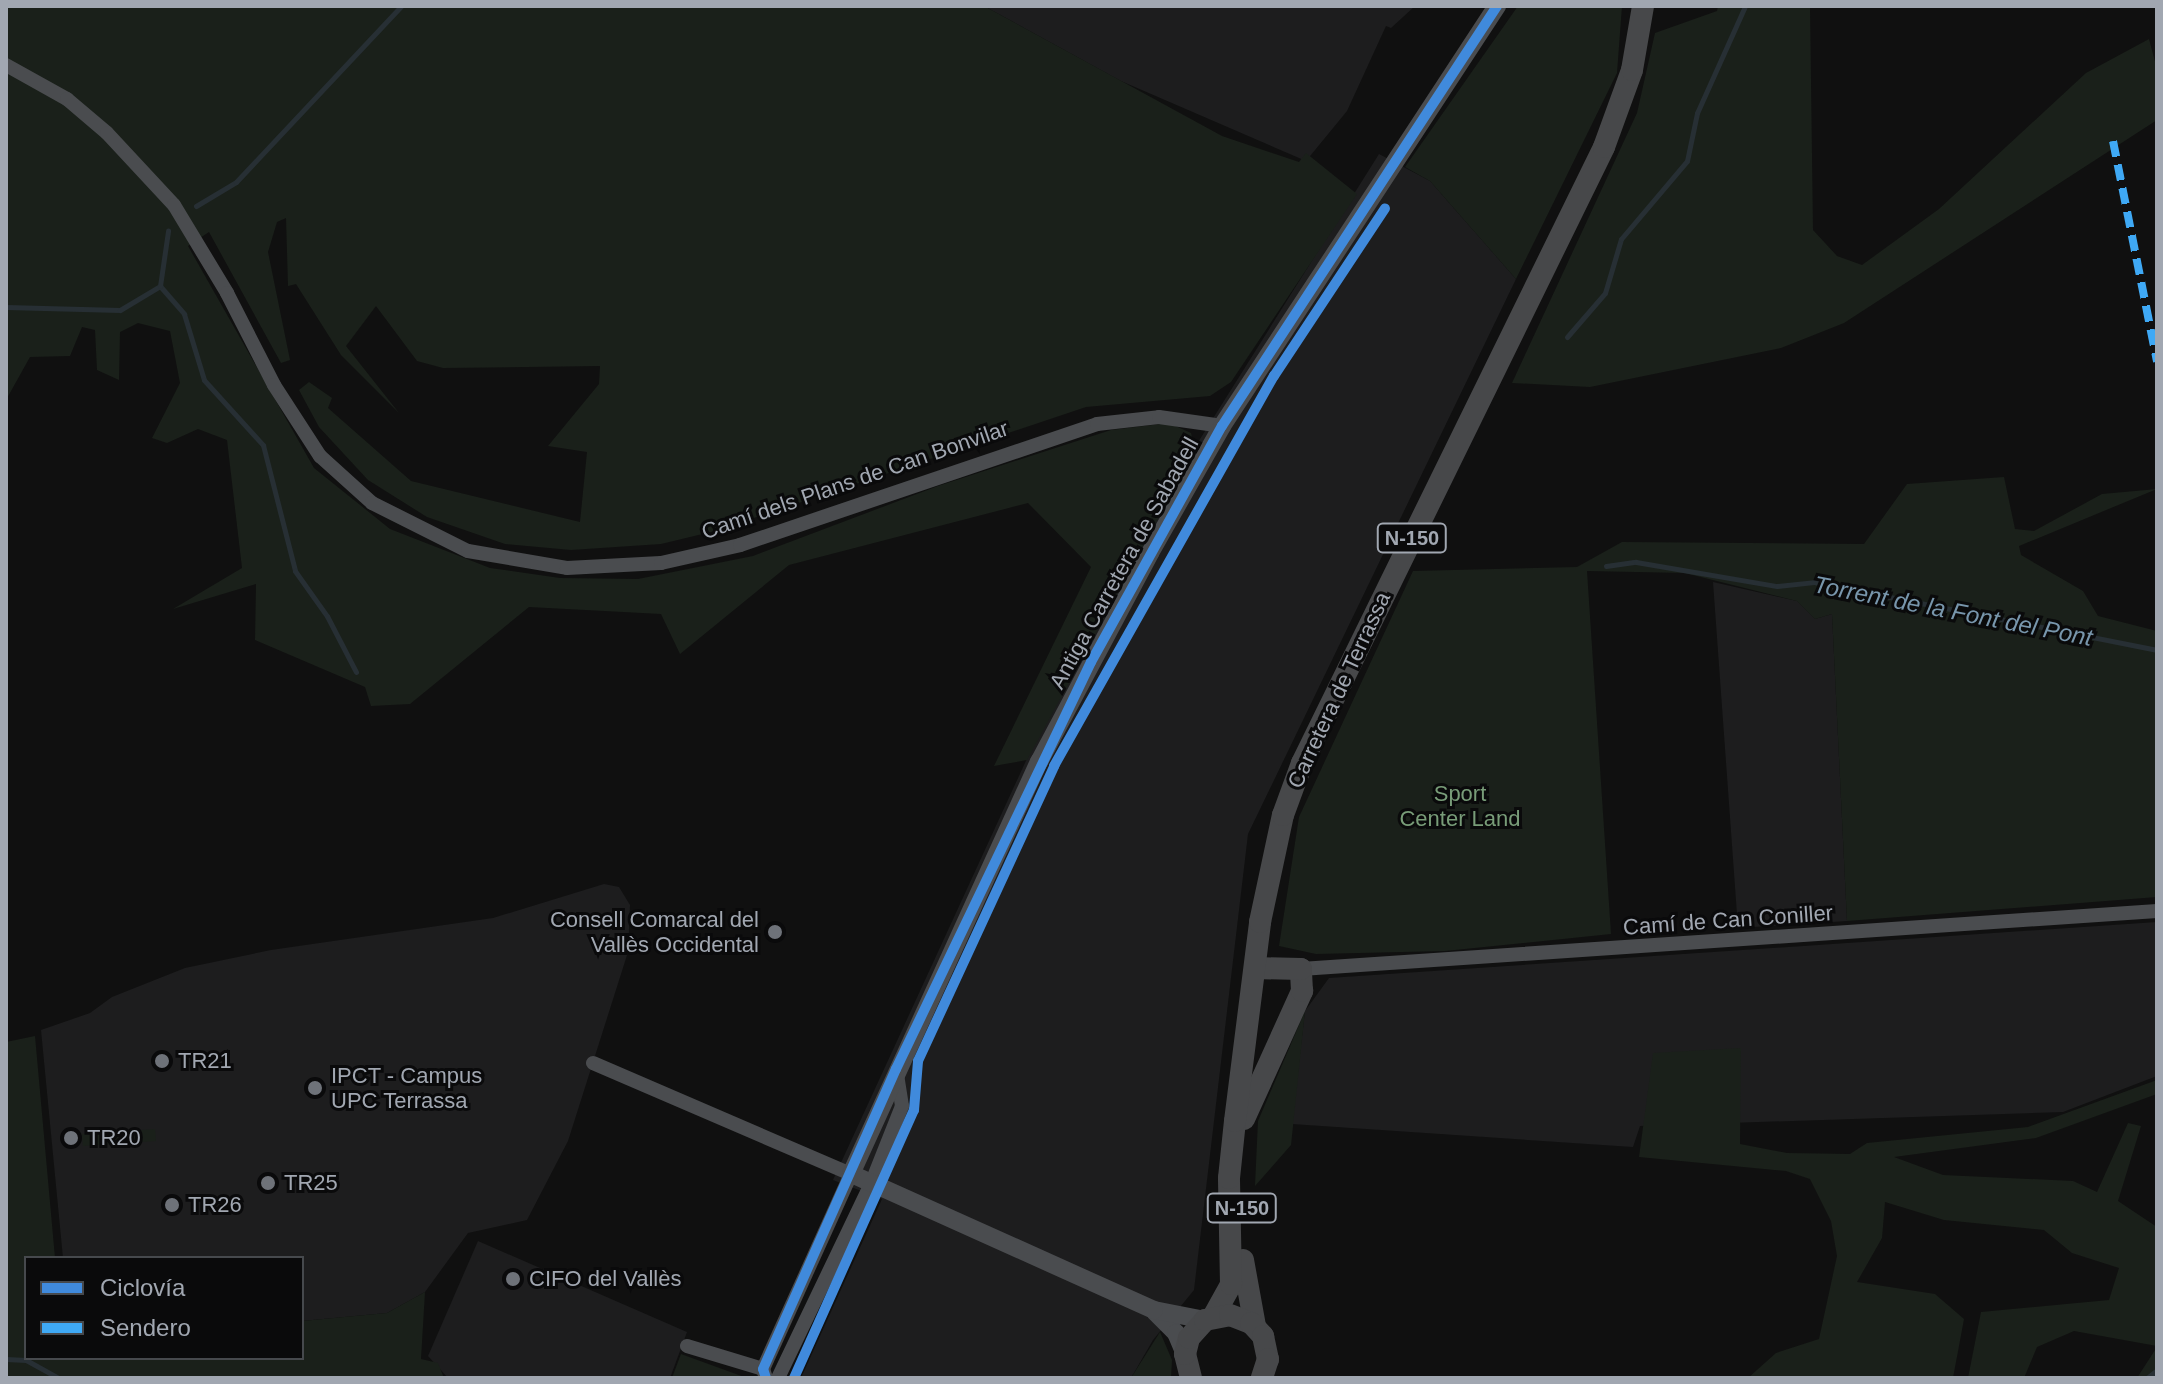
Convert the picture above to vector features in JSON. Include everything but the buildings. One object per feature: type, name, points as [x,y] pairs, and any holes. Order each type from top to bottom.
[{"type":"main road","name":"Carretera de Terrassa","points":[[1209,1318],[1231,1284],[1229,1178],[1243,1089],[1269,868],[1292,788],[1604,147],[1632,70],[1643,6]]},
{"type":"main road","points":[[1244,1119],[1299,1000],[1301,969],[1255,968]]},
{"type":"main road","name":"Carretera de Terrassa","points":[[1243,1089],[1243,1258],[1255,1326]]},
{"type":"main road","points":[[1209,1318],[1238,1316],[1255,1326]]},
{"type":"main road","name":"N-150","points":[[1187,1370],[1193,1331],[1209,1318]]},
{"type":"main road","name":"N-150","points":[[1255,1326],[1268,1351],[1262,1378]]},
{"type":"street","name":"Antiga Carretera de Sabadell","points":[[851,1174],[896,1069],[1039,762],[1222,426],[1493,12]]},
{"type":"street","name":"Camí dels Plans de Can Bonvilar","points":[[6,65],[77,108],[174,205],[198,241],[274,385],[320,456],[372,503],[401,522],[468,551],[506,560],[597,568],[697,556],[1097,424],[1159,417],[1222,426]]},
{"type":"street","name":"Camí de Can Coniller","points":[[1301,969],[2157,911]]},
{"type":"street","points":[[593,1063],[1154,1310],[1209,1318]]},
{"type":"street","points":[[778,1378],[871,1184],[902,1106],[896,1069]]},
{"type":"street","points":[[687,1346],[764,1374],[851,1174]]},
{"type":"street","points":[[1154,1310],[1176,1333],[1187,1370]]},
{"type":"shaded area","points":[[984,6],[1415,6],[1391,28],[1386,26],[1347,111],[1306,161],[1121,81]]},
{"type":"shaded area","points":[[1379,154],[1430,181],[1516,279],[1248,834],[1194,1290],[1153,1340],[1131,1378],[801,1378],[882,1199],[833,1180],[1036,739],[1190,455]]},
{"type":"shaded area","points":[[1713,582],[1797,601],[1815,619],[1832,614],[1847,921],[1738,928]]},
{"type":"shaded area","name":"IPCT - Campus UPC Terrassa","points":[[604,884],[619,887],[630,905],[628,952],[568,1141],[527,1220],[468,1233],[425,1292],[387,1313],[304,1321],[304,1256],[63,1256],[41,1030],[90,1013],[112,997],[185,968],[271,950],[493,918]]},
{"type":"shaded area","points":[[2157,922],[2157,1076],[2063,1112],[1640,1126],[1633,1147],[1292,1124],[1305,1011],[1329,978]]},
{"type":"shaded area","name":"CIFO del Vallès","points":[[478,1241],[687,1332],[670,1378],[448,1378],[428,1356]]},
{"type":"green space","points":[[6,6],[984,6],[1222,136],[1299,162],[1306,153],[1357,194],[1231,382],[1210,396],[1086,407],[715,531],[661,544],[571,550],[505,544],[427,517],[368,480],[319,427],[299,390],[309,382],[332,398],[328,408],[411,481],[580,522],[587,452],[548,446],[599,384],[600,366],[443,368],[417,361],[376,306],[346,346],[399,413],[341,355],[296,284],[288,286],[286,218],[277,222],[268,252],[290,360],[281,363],[209,232],[188,246],[314,468],[390,529],[490,568],[560,578],[638,579],[753,556],[938,486],[1111,430],[1169,423],[1191,433],[1195,450],[1027,760],[994,766],[1091,567],[1028,503],[789,565],[680,654],[661,614],[529,607],[410,704],[371,706],[365,687],[255,640],[256,584],[173,609],[242,568],[227,440],[198,429],[167,443],[152,438],[180,383],[170,331],[138,323],[120,332],[119,380],[97,370],[95,330],[82,327],[70,356],[30,357],[6,400]]},
{"type":"green space","points":[[1518,6],[1622,6],[1617,73],[1516,279],[1430,181],[1405,167]]},
{"type":"green space","points":[[1718,6],[1810,6],[1813,230],[1837,256],[1862,265],[1939,209],[2086,73],[2149,39],[2157,69],[2157,120],[1844,323],[1781,348],[1590,387],[1512,383],[1637,113],[1655,33],[1717,11]]},
{"type":"green space","name":"Sport Center Land","points":[[2004,477],[2015,529],[2034,531],[2102,494],[2157,489],[2019,546],[2021,555],[2083,591],[2098,616],[2157,631],[2157,897],[1847,921],[1832,614],[1815,619],[1797,601],[1685,573],[1587,571],[1611,934],[1445,951],[1316,954],[1279,946],[1299,817],[1413,571],[1577,567],[1622,542],[1864,544],[1907,484]]},
{"type":"green space","points":[[1305,1011],[1291,1145],[1255,1186],[1258,1121]]},
{"type":"green space","points":[[35,1036],[55,1256],[24,1256],[24,1360],[304,1360],[304,1321],[387,1313],[425,1292],[421,1359],[438,1363],[444,1378],[6,1378],[6,1042]]},
{"type":"green space","points":[[1741,1048],[1740,1144],[1787,1153],[1850,1154],[1867,1143],[2028,1127],[2157,1080],[2157,1094],[2036,1138],[1894,1157],[1943,1175],[2073,1181],[2097,1192],[2128,1123],[2141,1126],[2118,1201],[2157,1227],[2157,1346],[2074,1331],[2037,1347],[2024,1378],[1968,1378],[1981,1312],[2109,1300],[2119,1268],[2072,1253],[2044,1230],[1944,1220],[1885,1202],[1882,1238],[1857,1282],[1935,1294],[1964,1319],[1953,1378],[1748,1378],[1776,1353],[1819,1339],[1837,1256],[1831,1221],[1810,1179],[1786,1171],[1639,1157],[1653,1053]]},
{"type":"green space","points":[[155,1129],[156,1141],[83,1146],[82,1134]]},
{"type":"green space","points":[[1160,1332],[1172,1360],[1171,1378],[1131,1378]]},
{"type":"green space","points":[[2157,1347],[2157,1378],[2137,1378]]},
{"type":"green space","points":[[681,1354],[747,1378],[672,1378]]},
{"type":"waterway","points":[[196,206],[236,182],[401,6]]},
{"type":"waterway","points":[[1567,337],[1605,293],[1621,239],[1687,161],[1697,113],[1745,6]]},
{"type":"waterway","points":[[6,307],[120,310],[160,286],[168,231]]},
{"type":"waterway","points":[[160,286],[184,314],[204,380],[263,445],[295,571],[327,616],[356,672]]},
{"type":"waterway","name":"Torrent de la Font del Pont","points":[[1606,566],[1636,562],[1777,586],[1814,582],[2157,650]]},
{"type":"waterway","points":[[6,1359],[24,1360]]},
{"type":"waterway","points":[[26,1360],[59,1378]]},
{"type":"waterway","points":[[2147,1378],[2157,1370]]},
{"type":"marked path","points":[[2113,141],[2157,362]]},
{"type":"cycle path","points":[[766,1378],[763,1369],[896,1069],[1091,662],[1222,426],[1497,6]]},
{"type":"cycle path","points":[[794,1378],[914,1110],[918,1061],[1054,766],[1274,376],[1385,208]]},
{"type":"place","name":"Consell Comarcal del Vallès Occidental","points":[[775,932]]},
{"type":"place","name":"TR21","points":[[162,1061]]},
{"type":"place","name":"IPCT - Campus UPC Terrassa","points":[[315,1088]]},
{"type":"place","name":"TR20","points":[[71,1138]]},
{"type":"place","name":"TR25","points":[[268,1183]]},
{"type":"place","name":"TR26","points":[[172,1205]]},
{"type":"place","name":"CIFO del Vallès","points":[[513,1279]]}]
